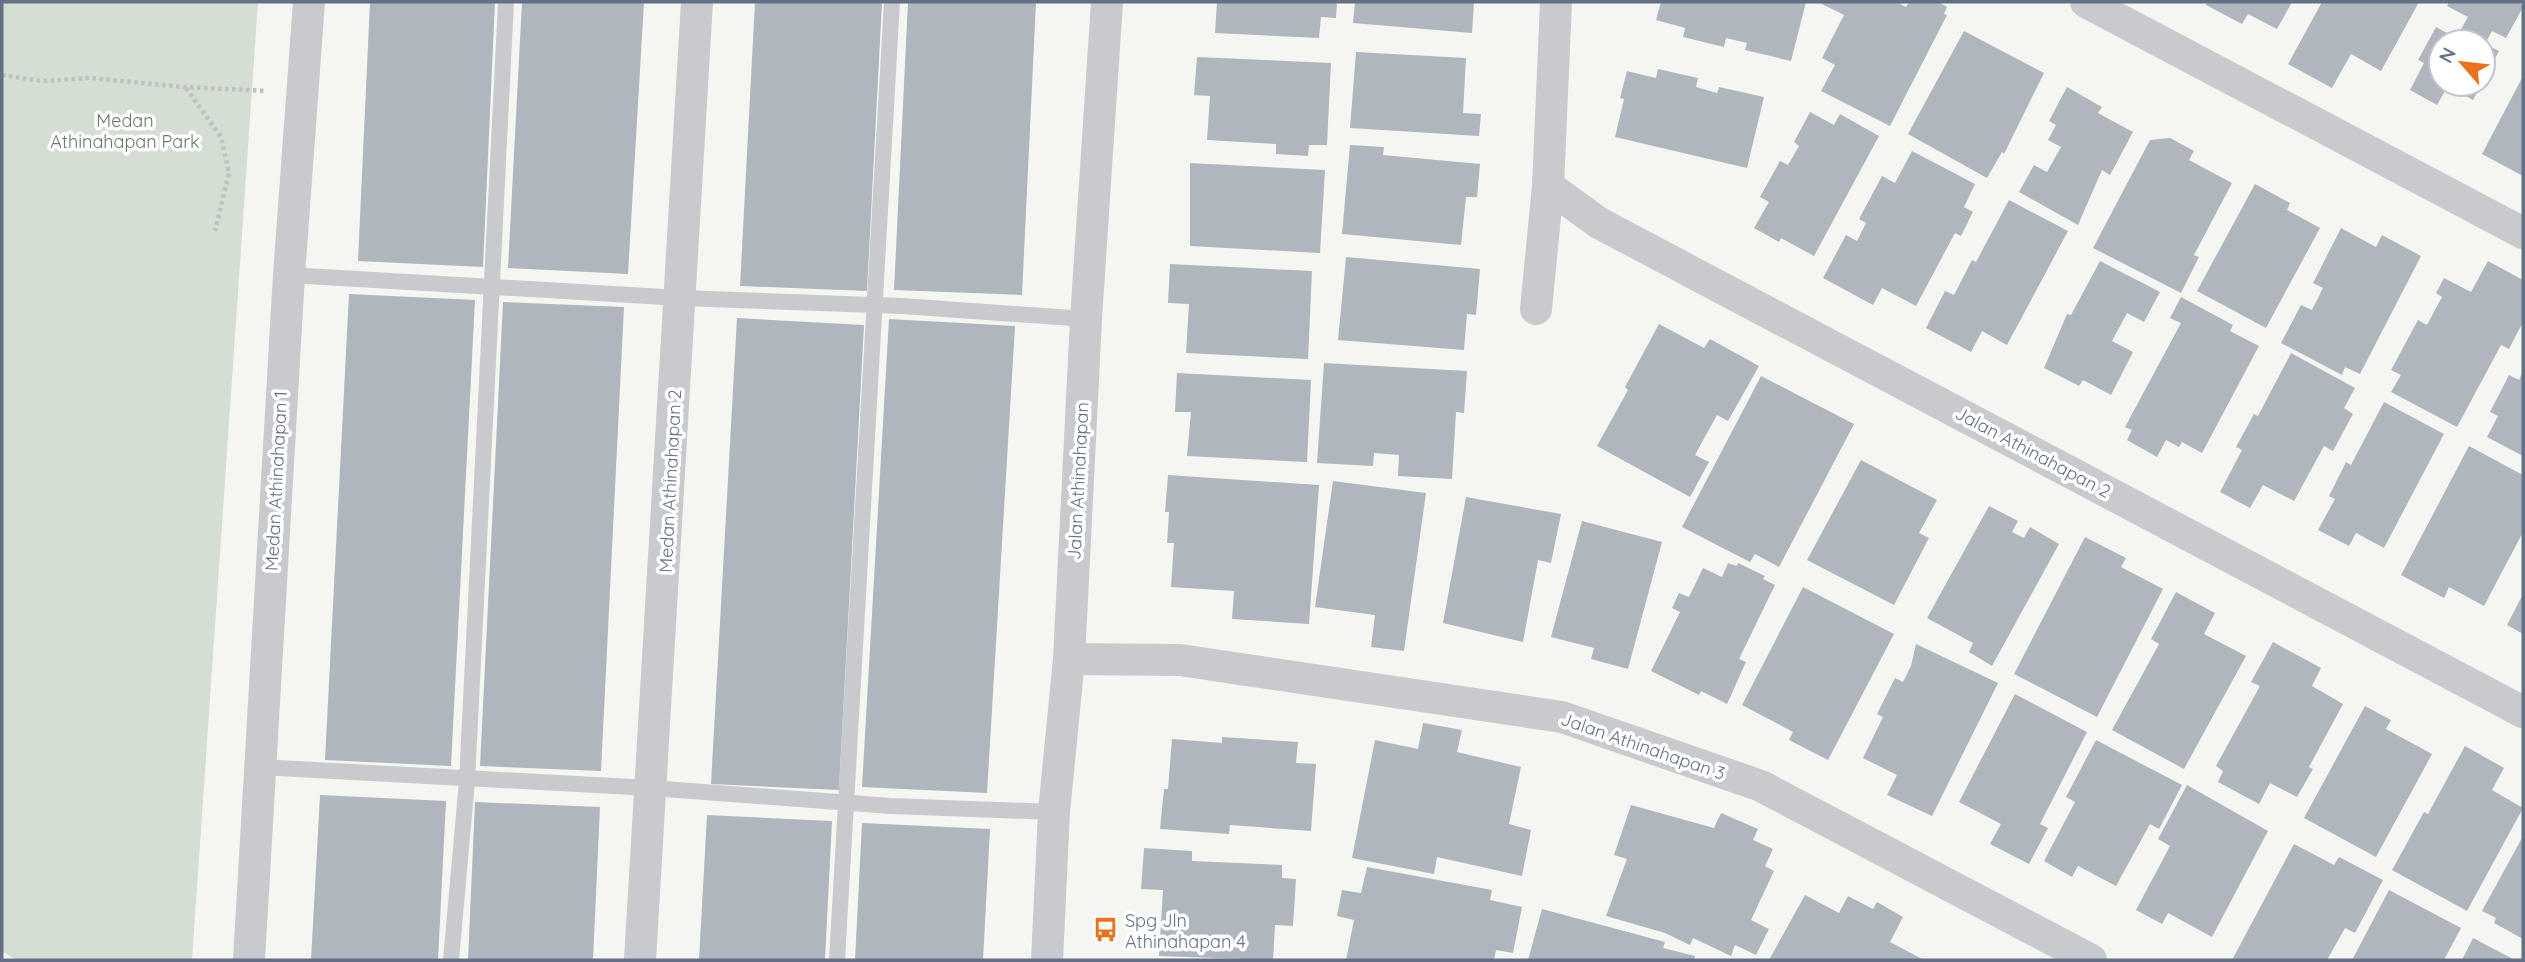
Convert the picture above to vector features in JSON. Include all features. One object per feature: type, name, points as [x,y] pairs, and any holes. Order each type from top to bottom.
[{"type":"street","name":"Medan Athinahapan 1","points":[[249,960],[289,275],[309,2]]},
{"type":"street","name":"Medan Athinahapan 2","points":[[640,960],[698,2]]},
{"type":"street","name":"Jalan Athinahapan","points":[[1047,960],[1054,813],[1069,659],[1086,319],[1107,2]]},
{"type":"street","points":[[1536,309],[1548,186],[1556,2]]},
{"type":"street","points":[[2086,2],[2523,233]]},
{"type":"street","name":"Jalan Athinahapan 2","points":[[1548,186],[1599,223],[2523,712]]},
{"type":"street","name":"Jalan Athinahapan 3","points":[[1069,659],[1180,660],[1562,717],[1761,786],[2091,960]]},
{"type":"lane","points":[[451,960],[467,781],[494,285],[506,2]]},
{"type":"lane","points":[[837,960],[877,305],[892,2]]},
{"type":"lane","points":[[289,275],[681,298],[877,305],[1086,319]]},
{"type":"lane","points":[[259,767],[1054,813]]},
{"type":"path","points":[[2,75],[41,81],[91,78],[185,88],[302,92]]},
{"type":"path","points":[[185,88],[221,137],[229,173],[215,231]]},
{"type":"green space","name":"Medan Athinahapan Park","points":[[2,2],[258,2],[192,960],[16,960],[2,951]]},
{"type":"building","points":[[370,2],[495,2],[483,267],[358,261]]},
{"type":"building","points":[[522,2],[644,2],[628,274],[508,268]]},
{"type":"building","points":[[755,2],[882,2],[867,291],[740,286]]},
{"type":"building","points":[[908,2],[1036,2],[1022,295],[894,290]]},
{"type":"building","points":[[1217,2],[1337,2],[1336,18],[1321,17],[1319,38],[1215,33]]},
{"type":"building","points":[[1355,2],[1474,2],[1472,33],[1353,23]]},
{"type":"building","points":[[1661,2],[1806,2],[1791,61],[1745,50],[1747,43],[1726,38],[1724,47],[1683,37],[1685,28],[1656,20]]},
{"type":"building","points":[[1818,2],[1902,2],[1900,4],[1906,7],[1909,2],[1938,2],[1947,7],[1944,14],[1947,15],[1890,126],[1821,91],[1835,65],[1822,58],[1844,15]]},
{"type":"building","points":[[2207,2],[2292,2],[2277,29],[2248,14],[2242,24],[2206,5]]},
{"type":"building","points":[[2322,2],[2419,2],[2381,71],[2351,54],[2332,88],[2288,64]]},
{"type":"building","points":[[2449,2],[2519,2],[2523,7],[2506,38],[2497,34],[2497,28],[2462,28],[2468,17],[2447,6]]},
{"type":"building","points":[[1964,31],[2044,73],[2004,154],[2002,152],[1987,178],[1908,134]]},
{"type":"building","points":[[2427,44],[2427,98],[2441,98],[2437,105],[2410,90],[2424,63],[2418,60]]},
{"type":"building","points":[[1356,52],[1466,58],[1463,113],[1481,114],[1479,136],[1350,128]]},
{"type":"building","points":[[1197,57],[1331,63],[1327,145],[1309,145],[1308,156],[1276,154],[1276,144],[1207,140],[1210,96],[1194,95]]},
{"type":"building","points":[[1658,69],[1698,78],[1696,87],[1717,93],[1719,87],[1764,97],[1747,168],[1615,137],[1627,71],[1656,78]]},
{"type":"building","points":[[2523,76],[2523,176],[2482,154]]},
{"type":"building","points":[[2067,87],[2102,107],[2098,113],[2133,132],[2110,175],[2102,170],[2078,225],[2019,192],[2034,165],[2047,172],[2061,147],[2048,140],[2056,125],[2049,121]]},
{"type":"building","points":[[1810,112],[1834,125],[1840,114],[1879,136],[1814,256],[1781,238],[1779,242],[1754,228],[1769,202],[1760,197],[1780,161],[1788,165],[1799,146],[1794,142]]},
{"type":"building","points":[[2170,138],[2194,151],[2189,160],[2232,183],[2194,255],[2199,257],[2181,293],[2093,248],[2150,140]]},
{"type":"building","points":[[1350,145],[1384,147],[1383,155],[1480,164],[1477,197],[1466,197],[1461,245],[1342,234]]},
{"type":"building","points":[[1912,151],[1975,184],[1964,207],[1973,212],[1961,236],[1955,233],[1916,306],[1882,288],[1873,305],[1823,278],[1846,235],[1857,241],[1866,223],[1859,219],[1882,176],[1895,183]]},
{"type":"building","points":[[1190,163],[1325,170],[1320,253],[1190,246]]},
{"type":"building","points":[[2255,184],[2290,203],[2287,210],[2320,228],[2266,328],[2197,291]]},
{"type":"building","points":[[2009,200],[2068,231],[2007,345],[1982,331],[1971,352],[1926,328],[1945,291],[1954,295],[1972,260],[1976,262]]},
{"type":"building","points":[[2341,228],[2376,247],[2382,235],[2421,256],[2360,374],[2345,367],[2342,375],[2281,343],[2301,305],[2312,310],[2323,288],[2313,283]]},
{"type":"building","points":[[1346,257],[1480,269],[1476,315],[1467,314],[1464,350],[1338,340]]},
{"type":"building","points":[[2100,261],[2160,292],[2144,322],[2127,313],[2112,341],[2133,352],[2111,395],[2083,380],[2079,386],[2044,368],[2067,314],[2071,315]]},
{"type":"building","points":[[2488,261],[2523,280],[2523,322],[2509,349],[2501,345],[2457,427],[2391,392],[2401,375],[2391,370],[2418,320],[2427,325],[2442,297],[2436,293],[2444,278],[2471,292]]},
{"type":"building","points":[[1170,264],[1312,271],[1308,359],[1186,353],[1189,304],[1168,303]]},
{"type":"building","points":[[349,294],[475,300],[451,766],[325,760]]},
{"type":"building","points":[[2181,297],[2233,325],[2230,331],[2259,346],[2202,453],[2182,442],[2179,447],[2166,440],[2157,457],[2127,440],[2132,430],[2125,427],[2181,323],[2170,318]]},
{"type":"building","points":[[503,302],[624,307],[601,771],[480,766]]},
{"type":"building","points":[[737,318],[864,325],[839,790],[711,784]]},
{"type":"building","points":[[889,319],[1015,326],[987,793],[862,787]]},
{"type":"building","points":[[1659,324],[1704,348],[1710,339],[1759,366],[1728,421],[1717,415],[1695,455],[1709,462],[1690,497],[1597,446],[1628,390],[1625,387]]},
{"type":"building","points":[[2291,353],[2355,388],[2344,408],[2353,414],[2333,451],[2324,446],[2294,501],[2263,485],[2250,508],[2220,492],[2242,450],[2236,447],[2254,414],[2258,416]]},
{"type":"building","points":[[1324,363],[1467,371],[1464,413],[1456,412],[1452,479],[1398,476],[1399,455],[1374,453],[1373,466],[1317,463]]},
{"type":"building","points":[[2523,371],[2523,456],[2487,437],[2498,416],[2490,412],[2509,375],[2519,380]]},
{"type":"building","points":[[1177,373],[1311,380],[1307,462],[1187,456],[1191,412],[1175,412]]},
{"type":"building","points":[[1761,376],[1854,424],[1779,567],[1755,554],[1750,562],[1682,527]]},
{"type":"building","points":[[2384,402],[2444,434],[2384,548],[2356,533],[2349,546],[2318,530],[2335,499],[2329,496],[2346,462],[2351,465]]},
{"type":"building","points":[[2469,446],[2523,475],[2523,532],[2484,606],[2449,587],[2444,598],[2401,575]]},
{"type":"building","points":[[1861,460],[1937,500],[1919,533],[1929,538],[1894,605],[1807,560]]},
{"type":"building","points":[[1168,475],[1319,485],[1309,624],[1232,619],[1234,591],[1171,587],[1174,543],[1167,543],[1169,512],[1165,512]]},
{"type":"building","points":[[1333,481],[1426,493],[1404,651],[1371,647],[1375,615],[1315,607]]},
{"type":"building","points":[[1466,497],[1561,514],[1551,563],[1538,560],[1523,642],[1443,623]]},
{"type":"building","points":[[1989,506],[2018,521],[2012,532],[2024,538],[2030,527],[2059,544],[1992,666],[1969,652],[1973,643],[1927,618]]},
{"type":"building","points":[[1582,521],[1662,542],[1628,669],[1591,659],[1594,648],[1551,637]]},
{"type":"building","points":[[2085,537],[2126,558],[2121,567],[2163,589],[2097,717],[2014,674]]},
{"type":"building","points":[[1728,563],[1737,566],[1738,563],[1765,576],[1763,579],[1775,585],[1739,659],[1746,662],[1727,704],[1701,691],[1699,695],[1651,671],[1680,612],[1672,608],[1679,593],[1689,597],[1703,568],[1722,577]]},
{"type":"building","points":[[1803,587],[1894,634],[1828,760],[1789,740],[1793,732],[1742,705]]},
{"type":"building","points":[[2176,592],[2215,613],[2204,634],[2246,656],[2184,769],[2112,730],[2159,644],[2151,639]]},
{"type":"building","points":[[2523,594],[2523,634],[2507,625]]},
{"type":"building","points":[[2273,642],[2321,668],[2312,686],[2343,704],[2309,767],[2313,769],[2297,797],[2270,783],[2259,804],[2218,782],[2223,771],[2216,766],[2260,686],[2251,682]]},
{"type":"building","points":[[1916,644],[1998,683],[1932,816],[1887,795],[1897,775],[1863,758],[1883,717],[1877,714],[1895,678],[1903,682],[1911,666]]},
{"type":"building","points":[[2015,694],[2087,732],[2040,824],[2048,828],[2029,864],[1990,844],[2001,824],[1959,802]]},
{"type":"building","points":[[2365,706],[2391,720],[2386,729],[2432,754],[2376,857],[2304,818]]},
{"type":"building","points":[[1423,723],[1462,730],[1457,752],[1521,767],[1509,824],[1531,830],[1522,876],[1437,857],[1434,874],[1352,858],[1375,740],[1418,749]]},
{"type":"building","points":[[1222,737],[1298,742],[1296,763],[1316,764],[1311,831],[1230,825],[1229,834],[1160,829],[1164,789],[1168,789],[1172,739],[1222,743]]},
{"type":"building","points":[[2096,740],[2182,785],[2159,829],[2150,824],[2116,886],[2078,866],[2072,877],[2044,861],[2075,802],[2066,797]]},
{"type":"building","points":[[2465,746],[2504,768],[2492,790],[2523,808],[2467,911],[2392,870],[2424,812],[2428,814]]},
{"type":"building","points":[[2187,785],[2268,831],[2212,937],[2168,913],[2162,924],[2136,910],[2170,846],[2158,839]]},
{"type":"building","points":[[320,795],[446,801],[438,960],[311,960]]},
{"type":"building","points":[[475,802],[600,807],[593,960],[468,960]]},
{"type":"building","points":[[1631,805],[1714,828],[1721,813],[1758,829],[1753,840],[1773,849],[1765,866],[1774,871],[1751,920],[1769,929],[1756,955],[1735,945],[1731,956],[1693,938],[1690,945],[1665,933],[1606,916],[1627,859],[1614,855]]},
{"type":"building","points":[[707,815],[832,821],[825,960],[699,960]]},
{"type":"building","points":[[862,823],[990,829],[983,960],[855,960]]},
{"type":"building","points":[[2523,836],[2523,939],[2494,923],[2496,918],[2482,911]]},
{"type":"building","points":[[2294,844],[2334,865],[2339,857],[2383,880],[2355,933],[2345,928],[2327,960],[2232,960]]},
{"type":"building","points":[[1144,848],[1192,851],[1192,861],[1282,865],[1282,878],[1296,879],[1293,926],[1275,925],[1273,960],[1159,956],[1163,890],[1141,889]]},
{"type":"building","points":[[1367,867],[1492,890],[1490,900],[1522,907],[1513,953],[1496,950],[1494,960],[1346,960],[1354,920],[1337,916],[1342,890],[1361,893]]},
{"type":"building","points":[[2389,890],[2461,928],[2444,960],[2352,960]]},
{"type":"building","points":[[1805,895],[1839,913],[1848,896],[1873,909],[1877,902],[1903,917],[1890,942],[1924,960],[1769,960]]},
{"type":"building","points":[[1542,909],[1665,942],[1663,948],[1695,956],[1694,960],[1528,960]]},
{"type":"building","points":[[2473,938],[2515,960],[2462,960]]},
{"type":"place","name":"Spg Jln Athinahapan 4","points":[[1105,930]]}]
